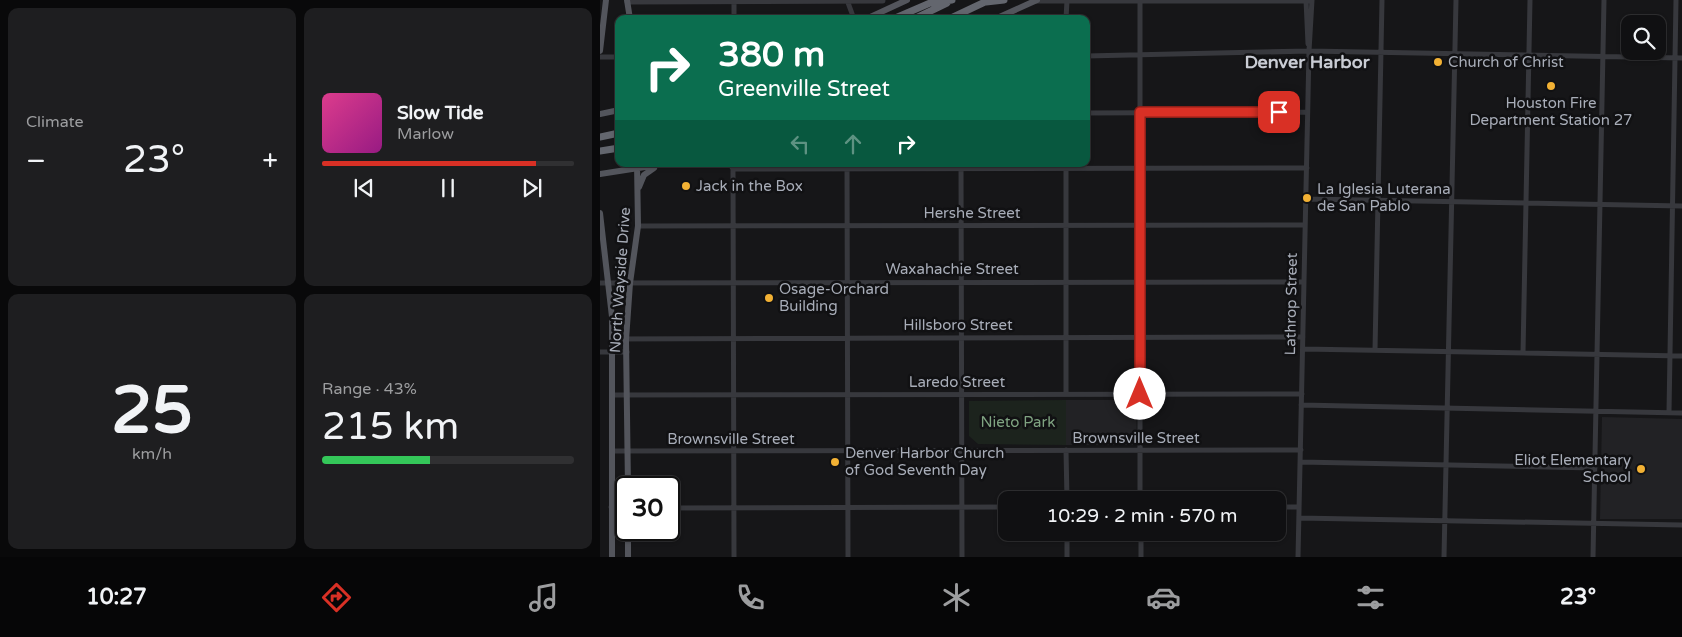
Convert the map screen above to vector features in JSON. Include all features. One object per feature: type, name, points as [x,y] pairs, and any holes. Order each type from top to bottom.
[{"type":"highway","points":[[902,15],[930,3],[953,0]]},
{"type":"highway","points":[[922,15],[953,0]]},
{"type":"highway","points":[[957,15],[986,1],[1004,0]]},
{"type":"highway","points":[[600,137],[615,134]]},
{"type":"highway","points":[[600,152],[615,149]]},
{"type":"main road","points":[[875,15],[907,0]]},
{"type":"main road","points":[[627,1],[629,15]]},
{"type":"main road","points":[[1004,15],[1036,1]]},
{"type":"main road","points":[[600,51],[604,2]]},
{"type":"main road","points":[[600,114],[615,111]]},
{"type":"main road","points":[[600,174],[632,167]]},
{"type":"main road","name":"North Wayside Drive","points":[[628,476],[626,340],[630,283],[638,226],[637,167]]},
{"type":"main road","points":[[638,191],[644,175],[656,167]]},
{"type":"main road","name":"North Wayside Drive","points":[[600,213],[600,226],[609,283],[612,339],[612,557]]},
{"type":"main road","points":[[628,541],[628,557]]},
{"type":"street","points":[[847,0],[853,15]]},
{"type":"street","points":[[1066,15],[1067,0]]},
{"type":"street","points":[[1140,0],[1140,491]]},
{"type":"street","name":"Lathrop Street","points":[[1306,0],[1309,51]]},
{"type":"street","points":[[1036,1],[1312,0]]},
{"type":"street","name":"Lathrop Street","points":[[1298,557],[1307,199],[1307,112],[1312,0]]},
{"type":"street","points":[[1375,350],[1382,0]]},
{"type":"street","points":[[1444,557],[1456,0]]},
{"type":"street","points":[[1523,353],[1530,0]]},
{"type":"street","points":[[1593,557],[1604,0]]},
{"type":"street","points":[[1669,412],[1676,0]]},
{"type":"street","points":[[627,1],[883,1]]},
{"type":"street","points":[[734,1],[734,15]]},
{"type":"street","points":[[1090,56],[1309,51],[1682,58]]},
{"type":"street","points":[[600,57],[615,57]]},
{"type":"street","points":[[1090,113],[1307,112]]},
{"type":"street","points":[[732,167],[734,557]]},
{"type":"street","points":[[847,167],[848,557]]},
{"type":"street","points":[[961,167],[962,557]]},
{"type":"street","points":[[1066,167],[1066,394]]},
{"type":"street","points":[[1090,167],[1140,169],[1307,168]]},
{"type":"street","points":[[1307,199],[1682,206]]},
{"type":"street","name":"Hershe Street","points":[[638,226],[1305,225]]},
{"type":"street","name":"Waxahachie Street","points":[[600,283],[1304,282]]},
{"type":"street","name":"Hillsboro Street","points":[[612,339],[1303,337]]},
{"type":"street","points":[[1303,349],[1682,356]]},
{"type":"street","points":[[600,352],[627,352]]},
{"type":"street","name":"Laredo Street","points":[[612,395],[1302,394]]},
{"type":"street","points":[[1302,405],[1682,413]]},
{"type":"street","points":[[1066,450],[1067,491]]},
{"type":"street","name":"Brownsville Street","points":[[612,451],[1301,450]]},
{"type":"street","points":[[1300,462],[1595,468]]},
{"type":"street","points":[[611,507],[615,507]]},
{"type":"street","points":[[680,508],[998,507]]},
{"type":"street","points":[[1286,507],[1300,507]]},
{"type":"street","points":[[1299,518],[1682,526]]},
{"type":"street","points":[[1067,541],[1067,557]]},
{"type":"street","points":[[1141,541],[1141,557]]},
{"type":"shaded area","points":[[1066,400],[1136,400],[1137,445],[1066,445]]},
{"type":"shaded area","name":"Eliot Elementary School","points":[[1602,417],[1682,419],[1682,519],[1600,519]]},
{"type":"green space","name":"Nieto Park","points":[[1066,400],[1066,445],[978,444],[969,436],[969,401]]},
{"type":"place","name":"Church of Christ","points":[[1438,62]]},
{"type":"place","name":"Houston Fire Department Station 27","points":[[1551,86]]},
{"type":"place","name":"Jack in the Box","points":[[686,186]]},
{"type":"place","name":"La Iglesia Luterana de San Pablo","points":[[1307,198]]},
{"type":"place","name":"Osage-Orchard Building","points":[[769,298]]},
{"type":"place","name":"Denver Harbor Church of God Seventh Day","points":[[835,462]]},
{"type":"place","name":"Eliot Elementary School","points":[[1641,469]]},
{"type":"district","name":"Denver Harbor","points":[[1307,62]]},
{"type":"route","points":[[1140,394],[1140,112],[1279,112]]}]
